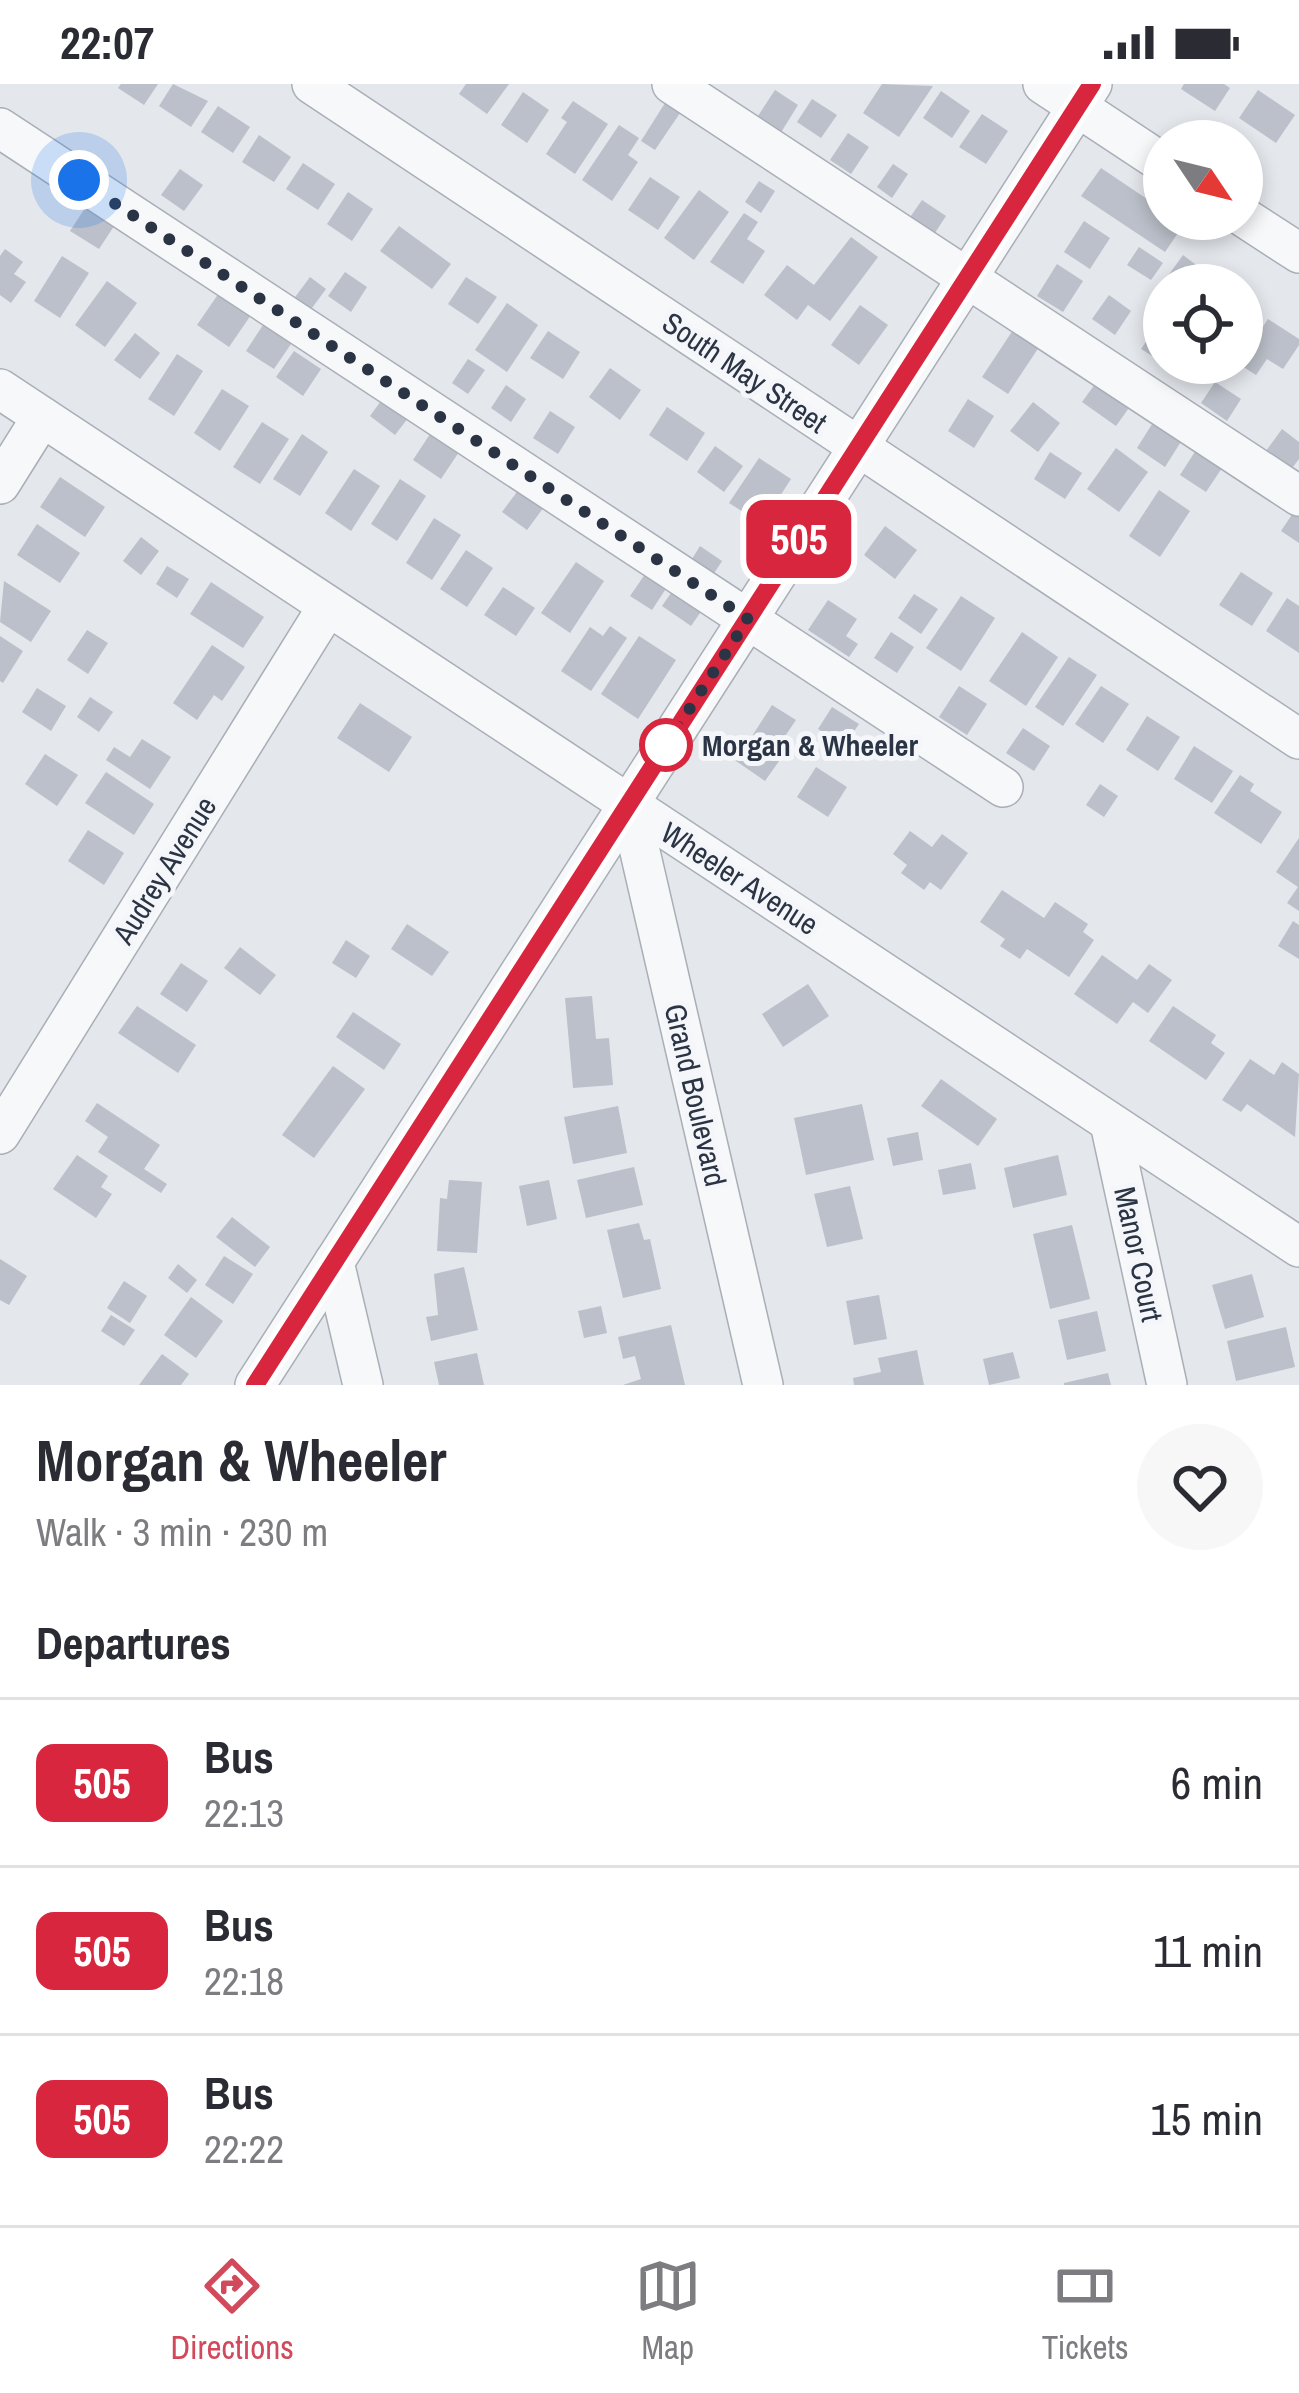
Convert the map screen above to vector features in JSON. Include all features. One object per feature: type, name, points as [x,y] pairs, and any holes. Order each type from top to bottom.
[{"type":"street","name":"South May Street","points":[[311,84],[1299,739]]},
{"type":"street","points":[[672,84],[1299,496]]},
{"type":"street","points":[[1043,84],[1085,95],[1143,146]]},
{"type":"street","points":[[255,1385],[1085,95]]},
{"type":"street","points":[[0,128],[1003,787]]},
{"type":"street","points":[[1263,230],[1299,254]]},
{"type":"street","name":"Wheeler Avenue","points":[[0,389],[1299,1247]]},
{"type":"street","points":[[0,484],[42,417]]},
{"type":"street","name":"Audrey Avenue","points":[[0,1134],[328,606]]},
{"type":"street","name":"Grand Boulevard","points":[[629,804],[763,1385]]},
{"type":"street","name":"Manor Court","points":[[1110,1123],[1168,1385]]},
{"type":"street","points":[[334,1262],[363,1385]]},
{"type":"building","points":[[121,84],[158,84],[144,105],[118,88]]},
{"type":"building","points":[[173,84],[208,101],[191,127],[159,106]]},
{"type":"building","points":[[466,84],[509,84],[487,114],[459,94]]},
{"type":"building","points":[[882,84],[933,86],[899,137],[863,113]]},
{"type":"building","points":[[1184,84],[1230,88],[1215,111],[1181,89]]},
{"type":"building","points":[[775,90],[798,105],[780,134],[756,119]]},
{"type":"building","points":[[1258,90],[1295,115],[1276,143],[1263,134],[1263,120],[1239,118]]},
{"type":"building","points":[[941,91],[970,111],[952,138],[923,118]]},
{"type":"building","points":[[523,92],[549,110],[527,143],[501,125]]},
{"type":"building","points":[[812,99],[837,115],[821,138],[797,122]]},
{"type":"building","points":[[573,101],[608,124],[575,174],[546,154],[567,122],[561,118]]},
{"type":"building","points":[[665,103],[680,113],[655,150],[641,141]]},
{"type":"building","points":[[218,106],[250,127],[233,153],[201,132]]},
{"type":"building","points":[[982,114],[1008,131],[986,164],[959,147]]},
{"type":"building","points":[[619,125],[639,138],[628,155],[638,162],[612,201],[582,180]]},
{"type":"building","points":[[848,133],[869,147],[851,174],[830,160]]},
{"type":"building","points":[[259,135],[291,157],[274,182],[242,162]]},
{"type":"building","points":[[303,163],[335,184],[318,210],[286,189]]},
{"type":"building","points":[[893,164],[908,174],[892,198],[877,187]]},
{"type":"building","points":[[1101,168],[1143,196],[1143,237],[1081,196]]},
{"type":"building","points":[[180,169],[203,185],[184,211],[161,195]]},
{"type":"building","points":[[650,177],[680,197],[658,230],[628,210]]},
{"type":"building","points":[[759,181],[775,191],[761,213],[745,202]]},
{"type":"building","points":[[699,190],[729,212],[694,260],[664,238]]},
{"type":"building","points":[[348,192],[373,209],[352,241],[327,224]]},
{"type":"building","points":[[922,200],[946,216],[931,239],[906,223]]},
{"type":"building","points":[[87,205],[116,223],[99,249],[70,231]]},
{"type":"building","points":[[744,213],[758,222],[747,239],[765,251],[743,284],[710,262]]},
{"type":"building","points":[[1084,221],[1110,238],[1090,269],[1064,252]]},
{"type":"building","points":[[399,226],[451,264],[432,289],[380,251]]},
{"type":"building","points":[[851,237],[878,257],[830,321],[808,305],[797,320],[764,295],[787,265],[814,285]]},
{"type":"building","points":[[1147,240],[1173,240],[1165,252]]},
{"type":"building","points":[[1139,247],[1163,263],[1143,264],[1143,275],[1127,265]]},
{"type":"building","points":[[5,249],[23,262],[14,274],[26,282],[11,303],[0,295],[0,256]]},
{"type":"building","points":[[62,256],[89,273],[60,318],[34,301]]},
{"type":"building","points":[[1057,264],[1083,281],[1063,312],[1037,296]]},
{"type":"building","points":[[345,272],[367,287],[351,312],[328,296]]},
{"type":"building","points":[[310,277],[326,289],[309,312],[293,300]]},
{"type":"building","points":[[466,277],[497,297],[478,324],[448,304]]},
{"type":"building","points":[[107,281],[137,303],[105,347],[75,325]]},
{"type":"building","points":[[219,293],[251,315],[229,347],[197,325]]},
{"type":"building","points":[[1109,295],[1131,311],[1115,335],[1092,319]]},
{"type":"building","points":[[507,303],[538,325],[507,372],[475,350]]},
{"type":"building","points":[[860,305],[888,325],[859,365],[831,345]]},
{"type":"building","points":[[1268,319],[1299,339],[1283,369],[1267,359],[1263,365],[1263,326]]},
{"type":"building","points":[[265,322],[293,341],[274,369],[246,351]]},
{"type":"building","points":[[1013,330],[1039,347],[1008,394],[982,377]]},
{"type":"building","points":[[548,331],[580,352],[563,379],[530,358]]},
{"type":"building","points":[[135,333],[160,353],[140,379],[114,360]]},
{"type":"building","points":[[294,351],[321,369],[303,396],[276,377]]},
{"type":"building","points":[[177,354],[203,371],[174,416],[148,399]]},
{"type":"building","points":[[468,359],[485,370],[468,394],[452,383]]},
{"type":"building","points":[[610,368],[641,390],[620,420],[589,397]]},
{"type":"building","points":[[1098,380],[1131,405],[1116,426],[1082,402]]},
{"type":"building","points":[[1214,384],[1241,399],[1227,421],[1201,403]]},
{"type":"building","points":[[506,385],[526,399],[511,422],[491,408]]},
{"type":"building","points":[[222,389],[249,406],[220,451],[194,433]]},
{"type":"building","points":[[386,394],[412,413],[395,435],[370,416]]},
{"type":"building","points":[[968,399],[994,416],[974,448],[948,431]]},
{"type":"building","points":[[1033,402],[1060,423],[1038,452],[1010,431]]},
{"type":"building","points":[[667,407],[705,433],[687,461],[649,435]]},
{"type":"building","points":[[550,411],[575,427],[558,454],[533,438]]},
{"type":"building","points":[[1154,421],[1182,440],[1165,467],[1137,448]]},
{"type":"building","points":[[262,422],[289,439],[260,484],[233,467]]},
{"type":"building","points":[[1282,429],[1299,442],[1299,459],[1286,476],[1261,458]]},
{"type":"building","points":[[432,431],[461,449],[441,479],[413,460]]},
{"type":"building","points":[[302,434],[328,452],[300,496],[273,479]]},
{"type":"building","points":[[715,446],[743,466],[724,492],[697,472]]},
{"type":"building","points":[[1198,447],[1224,465],[1206,492],[1180,475]]},
{"type":"building","points":[[1116,448],[1148,472],[1119,512],[1087,489]]},
{"type":"building","points":[[1050,452],[1082,473],[1065,499],[1034,479]]},
{"type":"building","points":[[759,458],[791,479],[762,524],[729,503]]},
{"type":"building","points":[[354,469],[380,486],[351,531],[325,513]]},
{"type":"building","points":[[60,477],[105,507],[85,537],[40,507]]},
{"type":"building","points":[[400,479],[426,496],[397,541],[371,524]]},
{"type":"building","points":[[519,489],[544,507],[527,530],[502,512]]},
{"type":"building","points":[[1159,490],[1190,511],[1160,557],[1129,536]]},
{"type":"building","points":[[1299,504],[1299,543],[1281,531]]},
{"type":"building","points":[[434,518],[461,535],[432,580],[406,563]]},
{"type":"building","points":[[37,524],[80,553],[60,583],[17,555]]},
{"type":"building","points":[[885,526],[917,550],[895,579],[864,555]]},
{"type":"building","points":[[141,537],[159,551],[141,575],[123,561]]},
{"type":"building","points":[[700,546],[722,561],[711,578],[689,564]]},
{"type":"building","points":[[466,550],[493,568],[467,607],[440,589]]},
{"type":"building","points":[[576,562],[604,581],[570,633],[541,613]]},
{"type":"building","points":[[167,566],[189,579],[177,598],[156,584]]},
{"type":"building","points":[[648,570],[669,584],[652,610],[630,596]]},
{"type":"building","points":[[1241,572],[1273,593],[1252,626],[1219,605]]},
{"type":"building","points":[[680,580],[709,600],[691,626],[662,606]]},
{"type":"building","points":[[4,581],[51,611],[31,642],[0,622]]},
{"type":"building","points":[[211,582],[264,617],[243,648],[190,614]]},
{"type":"building","points":[[503,587],[535,608],[516,636],[484,615]]},
{"type":"building","points":[[914,594],[938,609],[921,634],[898,618]]},
{"type":"building","points":[[961,596],[995,618],[961,671],[926,648]]},
{"type":"building","points":[[1287,598],[1299,606],[1299,653],[1266,631]]},
{"type":"building","points":[[828,600],[857,619],[846,636],[858,644],[849,657],[808,630]]},
{"type":"building","points":[[610,626],[627,638],[591,691],[561,671],[590,627],[603,636]]},
{"type":"building","points":[[87,630],[108,643],[88,674],[67,660]]},
{"type":"building","points":[[891,632],[914,647],[897,673],[874,658]]},
{"type":"building","points":[[1022,632],[1058,657],[1026,706],[989,681]]},
{"type":"building","points":[[0,636],[23,651],[3,683],[0,681]]},
{"type":"building","points":[[639,636],[676,660],[638,719],[601,694]]},
{"type":"building","points":[[212,645],[245,667],[222,701],[214,695],[197,720],[173,703]]},
{"type":"building","points":[[1069,657],[1097,675],[1063,726],[1035,707]]},
{"type":"building","points":[[959,686],[987,704],[967,735],[939,717]]},
{"type":"building","points":[[1101,686],[1129,704],[1103,743],[1075,724]]},
{"type":"building","points":[[37,688],[66,706],[51,731],[22,712]]},
{"type":"building","points":[[90,697],[113,712],[99,732],[77,717]]},
{"type":"building","points":[[360,703],[412,737],[389,772],[337,738]]},
{"type":"building","points":[[772,705],[796,720],[781,742],[789,747],[765,781],[736,761]]},
{"type":"building","points":[[832,707],[859,724],[844,746],[818,729]]},
{"type":"building","points":[[1147,716],[1180,737],[1158,771],[1126,750]]},
{"type":"building","points":[[1023,728],[1050,746],[1034,771],[1006,753]]},
{"type":"building","points":[[142,739],[171,757],[150,789],[106,760],[114,747],[130,757]]},
{"type":"building","points":[[1194,746],[1233,771],[1212,803],[1174,779]]},
{"type":"building","points":[[45,754],[78,775],[57,806],[25,784]]},
{"type":"building","points":[[816,767],[847,787],[828,817],[797,797]]},
{"type":"building","points":[[106,772],[154,804],[134,835],[85,803]]},
{"type":"building","points":[[1240,775],[1254,784],[1250,791],[1282,812],[1261,844],[1214,813]]},
{"type":"building","points":[[1100,784],[1118,796],[1104,817],[1086,805]]},
{"type":"building","points":[[88,830],[124,853],[104,885],[68,861]]},
{"type":"building","points":[[910,831],[932,847],[942,834],[968,853],[941,890],[930,882],[924,890],[901,873],[907,865],[893,854]]},
{"type":"building","points":[[1299,838],[1299,911],[1287,903],[1298,887],[1276,872]]},
{"type":"building","points":[[1002,890],[1044,918],[1055,902],[1088,924],[1083,932],[1094,940],[1069,977],[1027,949],[1020,959],[1000,946],[1005,939],[980,922]]},
{"type":"building","points":[[1293,921],[1299,925],[1299,959],[1278,946]]},
{"type":"building","points":[[407,924],[449,952],[432,976],[391,949]]},
{"type":"building","points":[[346,940],[370,956],[356,978],[332,963]]},
{"type":"building","points":[[240,947],[276,975],[260,995],[224,968]]},
{"type":"building","points":[[1102,955],[1137,980],[1149,964],[1172,980],[1148,1013],[1133,1002],[1117,1024],[1074,994]]},
{"type":"building","points":[[181,963],[208,981],[187,1012],[160,994]]},
{"type":"building","points":[[808,984],[829,1016],[783,1047],[762,1014]]},
{"type":"building","points":[[592,996],[596,1039],[609,1038],[613,1085],[573,1088],[565,998]]},
{"type":"building","points":[[137,1006],[196,1045],[178,1073],[118,1033]]},
{"type":"building","points":[[1173,1006],[1216,1035],[1211,1043],[1225,1053],[1206,1080],[1149,1041]]},
{"type":"building","points":[[353,1012],[401,1044],[384,1070],[336,1037]]},
{"type":"building","points":[[1250,1059],[1274,1075],[1282,1062],[1299,1074],[1295,1137],[1247,1104],[1241,1112],[1222,1100]]},
{"type":"building","points":[[333,1066],[365,1089],[314,1158],[282,1135]]},
{"type":"building","points":[[941,1079],[997,1119],[978,1146],[921,1106]]},
{"type":"building","points":[[97,1103],[160,1145],[144,1169],[167,1184],[161,1193],[98,1152],[108,1137],[85,1121]]},
{"type":"building","points":[[862,1104],[874,1160],[806,1175],[794,1118]]},
{"type":"building","points":[[618,1106],[627,1153],[573,1164],[564,1117]]},
{"type":"building","points":[[918,1132],[923,1160],[893,1166],[887,1138]]},
{"type":"building","points":[[77,1155],[108,1176],[101,1187],[112,1194],[96,1218],[53,1189]]},
{"type":"building","points":[[1058,1155],[1067,1195],[1013,1208],[1004,1168]]},
{"type":"building","points":[[971,1163],[976,1189],[943,1195],[938,1170]]},
{"type":"building","points":[[634,1167],[643,1205],[586,1218],[577,1180]]},
{"type":"building","points":[[449,1180],[482,1182],[477,1253],[437,1251],[440,1198],[447,1199]]},
{"type":"building","points":[[549,1180],[557,1219],[527,1226],[519,1186]]},
{"type":"building","points":[[850,1186],[863,1239],[827,1247],[814,1194]]},
{"type":"building","points":[[232,1217],[270,1247],[255,1267],[216,1237]]},
{"type":"building","points":[[639,1223],[644,1240],[650,1239],[661,1289],[623,1298],[607,1230]]},
{"type":"building","points":[[1072,1225],[1090,1299],[1050,1309],[1033,1234]]},
{"type":"building","points":[[224,1256],[253,1274],[233,1304],[205,1285]]},
{"type":"building","points":[[0,1259],[27,1276],[9,1305],[0,1300]]},
{"type":"building","points":[[178,1264],[197,1280],[187,1293],[168,1278]]},
{"type":"building","points":[[464,1267],[478,1330],[431,1341],[426,1317],[438,1315],[434,1274]]},
{"type":"building","points":[[1252,1274],[1264,1317],[1225,1329],[1212,1285]]},
{"type":"building","points":[[124,1281],[147,1296],[130,1323],[107,1308]]},
{"type":"building","points":[[879,1295],[887,1339],[854,1345],[846,1301]]},
{"type":"building","points":[[191,1297],[223,1321],[196,1358],[164,1335]]},
{"type":"building","points":[[601,1306],[607,1333],[584,1338],[578,1311]]},
{"type":"building","points":[[1097,1311],[1106,1351],[1067,1360],[1058,1320]]},
{"type":"building","points":[[111,1315],[135,1330],[124,1346],[101,1331]]},
{"type":"building","points":[[671,1325],[685,1385],[623,1385],[641,1379],[635,1356],[623,1359],[618,1337]]},
{"type":"building","points":[[1286,1327],[1295,1367],[1236,1381],[1227,1341]]},
{"type":"building","points":[[917,1350],[924,1385],[854,1385],[853,1378],[881,1372],[878,1358]]},
{"type":"building","points":[[1013,1352],[1020,1378],[989,1385],[983,1359]]},
{"type":"building","points":[[477,1353],[484,1385],[439,1385],[434,1362]]},
{"type":"building","points":[[162,1354],[189,1374],[181,1385],[139,1385]]},
{"type":"building","points":[[1108,1373],[1111,1385],[1064,1385],[1064,1383]]},
{"type":"bus line","name":"505","points":[[255,1385],[1092,84]]},
{"type":"place","name":"Morgan & Wheeler","points":[[666,745]]},
{"type":"route","points":[[79,180],[748,619],[666,745]]}]
